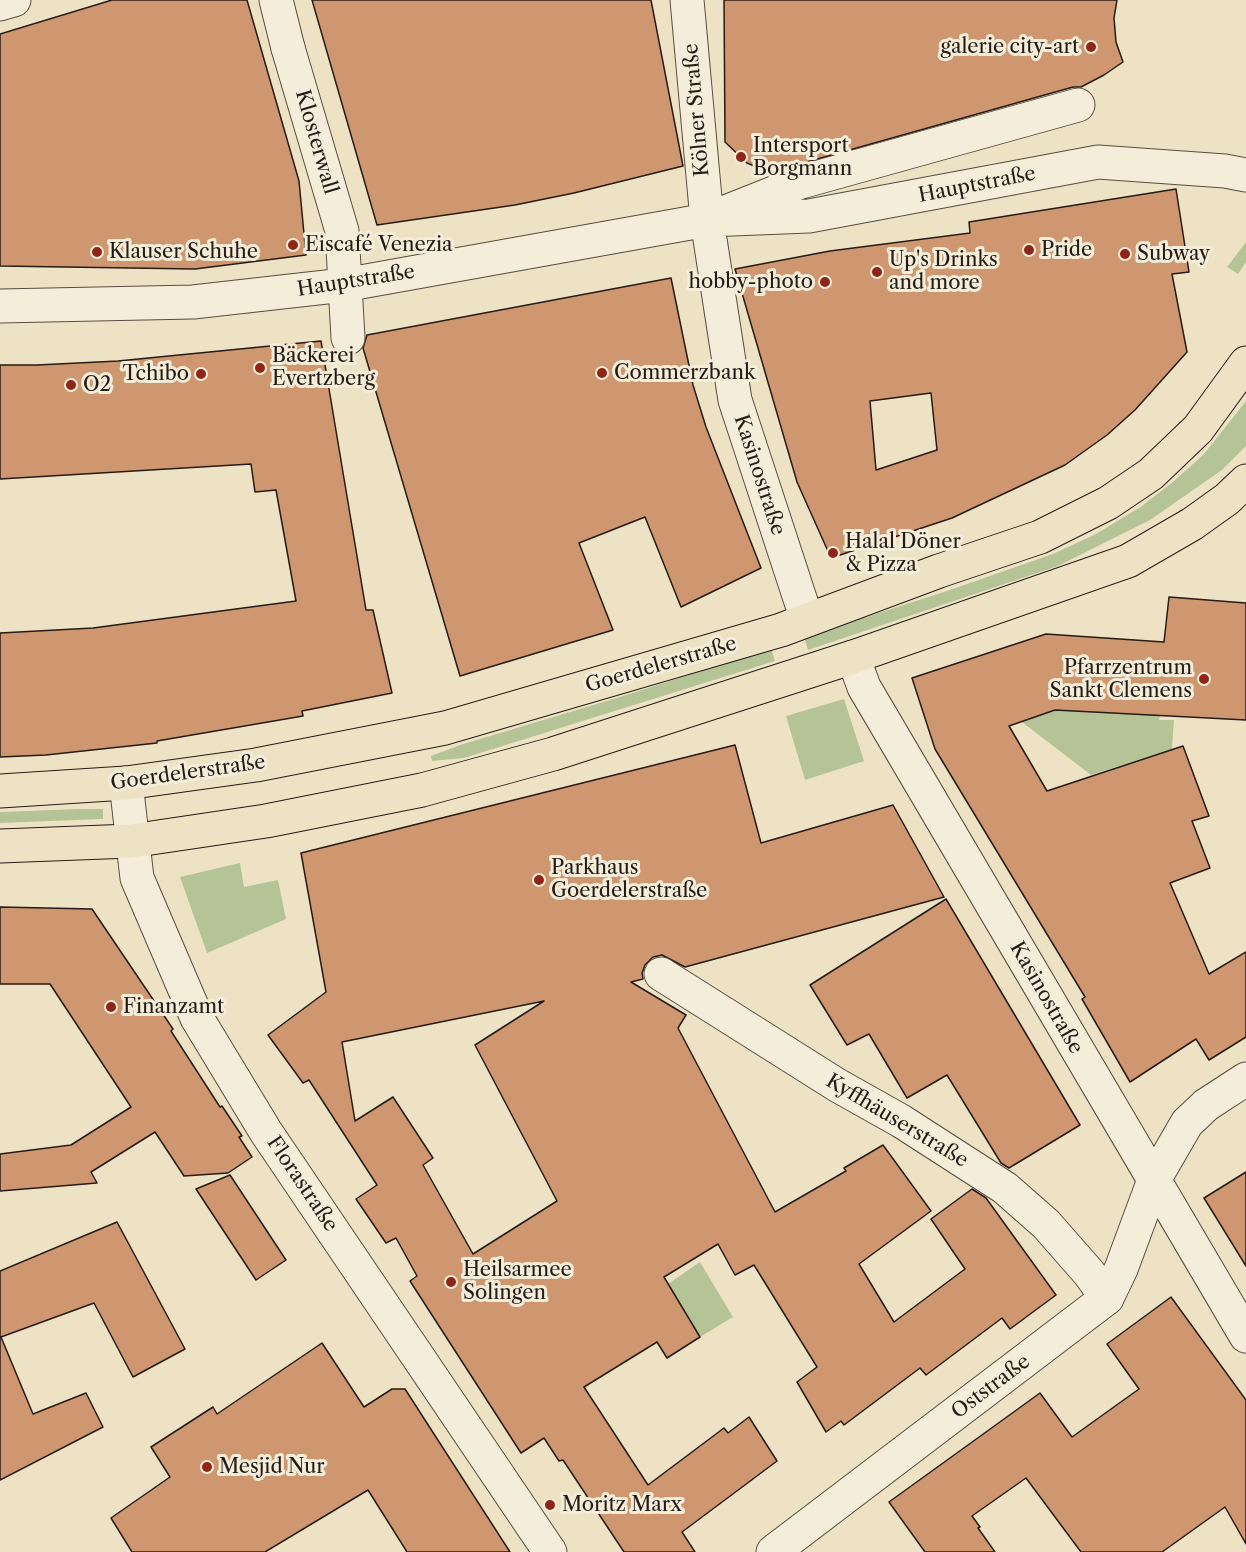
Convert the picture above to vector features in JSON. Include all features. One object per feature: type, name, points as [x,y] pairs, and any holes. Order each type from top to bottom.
[{"type":"main road","name":"Goerdelerstraße","points":[[0,790],[126,783],[256,765],[445,728],[771,633],[1040,537],[1108,503],[1151,474],[1198,429],[1246,363]]},
{"type":"main road","points":[[0,846],[131,841],[285,817],[422,790],[553,754],[853,657],[1128,561],[1192,524],[1227,500],[1246,481]]},
{"type":"street","points":[[0,4],[14,0]]},
{"type":"street","name":"Klosterwall","points":[[276,0],[342,231],[348,338]]},
{"type":"street","name":"Kölner Straße","points":[[687,0],[707,220]]},
{"type":"street","name":"Hauptstraße","points":[[707,220],[801,182],[1078,105]]},
{"type":"street","name":"Hauptstraße","points":[[0,306],[193,302],[344,285],[707,220],[809,216],[1098,162],[1225,171],[1246,175]]},
{"type":"street","name":"Kasinostraße","points":[[707,220],[735,400],[807,620]]},
{"type":"street","name":"Kasinostraße","points":[[853,657],[864,687],[1246,1336]]},
{"type":"street","name":"Florastraße","points":[[126,783],[137,878],[197,1018],[266,1132],[550,1552]]},
{"type":"street","name":"Kyffhäuserstraße","points":[[661,974],[837,1085],[901,1121],[1005,1188],[1046,1224],[1107,1298]]},
{"type":"street","name":"Oststraße","points":[[773,1552],[1107,1298],[1121,1269],[1154,1180],[1187,1123],[1206,1105],[1246,1079]]},
{"type":"green space","points":[[1246,242],[1246,262],[1238,274],[1227,267]]},
{"type":"green space","points":[[1246,401],[1246,446],[1222,470],[1150,520],[1058,566],[808,650],[804,637],[1053,554],[1096,534],[1142,506],[1174,481],[1204,454]]},
{"type":"green space","points":[[771,649],[775,661],[464,758],[432,761],[431,756],[460,745]]},
{"type":"green space","points":[[844,699],[864,761],[805,780],[786,716]]},
{"type":"green space","points":[[1080,700],[1160,715],[1159,720],[1174,720],[1172,749],[1091,775],[1022,722]]},
{"type":"green space","points":[[103,809],[103,819],[0,823],[0,812]]},
{"type":"green space","points":[[240,863],[244,887],[278,880],[286,919],[207,953],[180,877]]},
{"type":"green space","points":[[700,1262],[733,1317],[700,1337],[668,1284]]},
{"type":"building","points":[[112,0],[247,0],[299,181],[306,255],[195,269],[0,266],[0,34]]},
{"type":"building","points":[[312,0],[651,0],[683,166],[515,205],[377,225]]},
{"type":"building","points":[[724,0],[1117,0],[1114,18],[1116,42],[1123,62],[1081,87],[1073,87],[782,169],[764,170],[747,163],[725,142]]},
{"type":"building","points":[[1176,189],[1189,272],[1172,274],[1187,352],[1135,410],[1107,435],[1065,465],[952,518],[831,558],[797,482],[735,269],[830,251],[970,233],[969,222]],"holes":[[[931,393],[937,450],[876,470],[870,401]]]},
{"type":"building","points":[[671,278],[693,385],[706,427],[761,568],[681,607],[645,517],[579,543],[613,630],[460,676],[363,348],[367,335]]},
{"type":"building","points":[[321,341],[366,610],[373,610],[392,693],[302,711],[303,716],[157,741],[157,743],[46,755],[0,757],[0,633],[93,628],[296,601],[276,490],[255,492],[251,464],[0,479],[0,365],[118,361]]},
{"type":"building","points":[[1169,597],[1246,603],[1246,720],[1055,710],[1009,726],[1047,791],[1183,746],[1209,816],[1192,821],[1210,868],[1170,883],[1209,974],[1246,952],[1246,1037],[1209,1060],[1196,1039],[1130,1082],[1082,999],[1085,997],[935,749],[912,678],[1046,634],[1164,642]]},
{"type":"building","points":[[735,745],[761,843],[893,805],[944,897],[685,967],[662,955],[653,957],[645,965],[642,973],[643,979],[631,982],[686,1015],[678,1028],[775,1212],[846,1171],[844,1168],[883,1145],[931,1211],[859,1264],[894,1322],[965,1269],[931,1219],[972,1189],[986,1198],[1056,1295],[1010,1329],[1002,1318],[926,1375],[920,1368],[844,1425],[841,1421],[826,1432],[797,1382],[817,1367],[754,1265],[735,1275],[718,1244],[664,1277],[700,1337],[667,1358],[657,1342],[584,1387],[648,1485],[724,1428],[728,1433],[749,1417],[777,1461],[682,1532],[695,1552],[624,1552],[563,1460],[559,1461],[544,1438],[521,1453],[410,1281],[417,1276],[396,1238],[386,1243],[356,1199],[377,1185],[309,1080],[303,1083],[268,1035],[326,992],[301,853]],"holes":[[[544,1001],[475,1045],[557,1201],[473,1254],[423,1165],[433,1158],[393,1097],[355,1121],[342,1042]]]},
{"type":"building","points":[[946,899],[1080,1125],[1009,1168],[1001,1163],[947,1075],[907,1098],[869,1034],[847,1045],[810,985]]},
{"type":"building","points":[[0,907],[92,909],[173,1029],[171,1031],[220,1107],[222,1106],[242,1136],[239,1137],[252,1157],[228,1173],[184,1176],[155,1132],[91,1172],[97,1183],[0,1191],[0,1154],[71,1145],[131,1107],[50,984],[0,984]]},
{"type":"building","points":[[1246,1172],[1246,1266],[1204,1198]]},
{"type":"building","points":[[230,1175],[286,1260],[256,1280],[196,1189]]},
{"type":"building","points":[[117,1222],[185,1349],[133,1377],[94,1303],[1,1337],[33,1414],[86,1393],[103,1427],[0,1480],[0,1271]]},
{"type":"building","points":[[1171,1297],[1246,1400],[1246,1544],[1225,1507],[1162,1552],[1081,1552],[1026,1478],[972,1516],[995,1552],[925,1552],[889,1502],[1040,1393],[1072,1437],[1139,1389],[1107,1344]]},
{"type":"building","points":[[322,1343],[364,1407],[392,1389],[405,1389],[510,1552],[407,1552],[368,1490],[265,1552],[132,1552],[111,1518],[170,1477],[151,1447],[213,1407],[217,1414]]},
{"type":"place","name":"galerie city-art","points":[[1091,47]]},
{"type":"place","name":"Intersport Borgmann","points":[[741,157]]},
{"type":"place","name":"Eiscafé Venezia","points":[[293,245]]},
{"type":"place","name":"Pride","points":[[1029,250]]},
{"type":"place","name":"Klauser Schuhe","points":[[97,252]]},
{"type":"place","name":"Subway","points":[[1125,254]]},
{"type":"place","name":"Up's Drinks and more","points":[[877,272]]},
{"type":"place","name":"hobby-photo","points":[[825,282]]},
{"type":"place","name":"Bäckerei Evertzberg","points":[[260,368]]},
{"type":"place","name":"Commerzbank","points":[[602,373]]},
{"type":"place","name":"Tchibo","points":[[201,374]]},
{"type":"place","name":"O2","points":[[71,385]]},
{"type":"place","name":"Halal Döner & Pizza","points":[[833,553]]},
{"type":"place","name":"Pfarrzentrum Sankt Clemens","points":[[1204,679]]},
{"type":"place","name":"Parkhaus Goerdelerstraße","points":[[539,880]]},
{"type":"place","name":"Finanzamt","points":[[111,1007]]},
{"type":"place","name":"Heilsarmee Solingen","points":[[451,1282]]},
{"type":"place","name":"Mesjid Nur","points":[[207,1467]]},
{"type":"place","name":"Moritz Marx","points":[[550,1505]]}]
